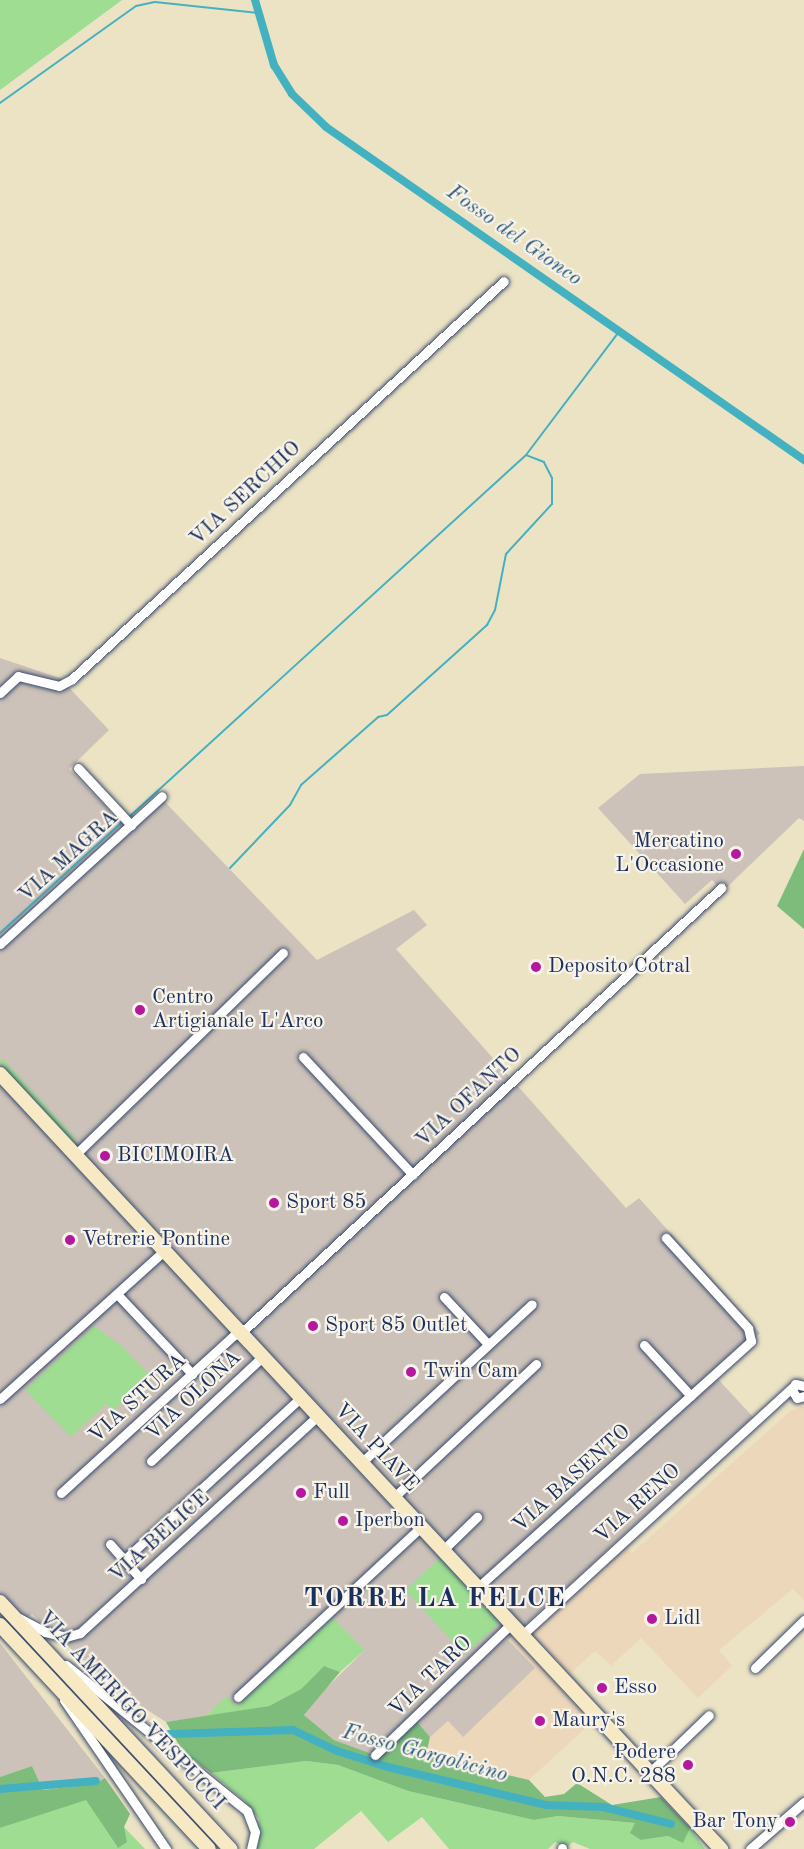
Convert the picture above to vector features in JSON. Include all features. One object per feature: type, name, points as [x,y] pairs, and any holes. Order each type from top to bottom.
[{"type":"main road","name":"VIA PIAVE","points":[[0,1074],[721,1849]]},
{"type":"main road","name":"VIA AMERIGO VESPUCCI","points":[[0,1602],[230,1849]]},
{"type":"main road","name":"VIA AMERIGO VESPUCCI","points":[[0,1625],[208,1849]]},
{"type":"street","name":"VIA SERCHIO","points":[[0,693],[18,676],[59,686],[72,679],[504,281]]},
{"type":"street","points":[[78,768],[131,825]]},
{"type":"street","name":"VIA MAGRA","points":[[0,944],[162,796]]},
{"type":"street","name":"VIA OFANTO","points":[[241,1333],[721,888]]},
{"type":"street","points":[[75,1155],[283,953]]},
{"type":"street","points":[[303,1057],[413,1175]]},
{"type":"street","name":"VIA BASENTO","points":[[477,1588],[747,1346],[751,1335],[666,1238]]},
{"type":"street","points":[[0,1399],[164,1251]]},
{"type":"street","points":[[117,1294],[192,1374]]},
{"type":"street","points":[[444,1297],[488,1344]]},
{"type":"street","points":[[361,1463],[532,1304]]},
{"type":"street","name":"VIA STURA","points":[[61,1493],[192,1374],[241,1333]]},
{"type":"street","points":[[644,1345],[691,1396]]},
{"type":"street","name":"VIA OLONA","points":[[152,1461],[262,1357]]},
{"type":"street","points":[[393,1498],[537,1364]]},
{"type":"street","points":[[801,1397],[792,1388],[797,1384],[804,1386]]},
{"type":"street","name":"VIA RENO","points":[[522,1635],[792,1388]]},
{"type":"street","points":[[780,1401],[801,1397]]},
{"type":"street","points":[[124,1560],[300,1398]]},
{"type":"street","name":"VIA BELICE","points":[[12,1615],[45,1632],[66,1637],[80,1633],[318,1416]]},
{"type":"street","points":[[442,1551],[477,1517]]},
{"type":"street","points":[[238,1697],[421,1527]]},
{"type":"street","points":[[110,1544],[141,1579]]},
{"type":"street","points":[[755,1668],[804,1620]]},
{"type":"street","name":"VIA TARO","points":[[375,1755],[511,1624]]},
{"type":"street","points":[[41,1645],[247,1811],[255,1832],[251,1849]]},
{"type":"street","points":[[51,1680],[101,1760],[166,1849]]},
{"type":"street","points":[[649,1773],[709,1715]]},
{"type":"street","points":[[750,1849],[804,1802]]},
{"type":"shaded area","points":[[0,658],[60,678],[109,730],[69,769],[129,831],[163,800],[317,960],[414,910],[427,925],[396,949],[626,1208],[639,1198],[760,1333],[716,1377],[753,1417],[508,1640],[535,1668],[463,1737],[448,1721],[430,1737],[417,1723],[377,1757],[334,1740],[304,1715],[317,1697],[365,1650],[237,1706],[227,1697],[205,1717],[166,1722],[118,1691],[32,1614],[0,1639]]},
{"type":"shaded area","points":[[804,766],[804,821],[799,818],[723,891],[712,880],[685,904],[598,808],[640,774]]},
{"type":"shaded area","points":[[804,1406],[804,1600],[793,1589],[719,1650],[732,1666],[698,1698],[641,1638],[611,1666],[595,1651],[571,1673],[603,1712],[529,1780],[425,1755],[430,1737],[448,1721],[462,1736],[535,1668],[508,1640],[619,1539],[632,1553],[790,1411]]},
{"type":"shaded area","points":[[0,1643],[105,1778],[95,1784],[43,1790],[32,1766],[0,1777]]},
{"type":"green space","points":[[0,0],[122,0],[0,90]]},
{"type":"green space","points":[[804,849],[804,929],[777,906]]},
{"type":"green space","points":[[2,1058],[78,1141],[74,1145],[0,1063]]},
{"type":"green space","points":[[94,1326],[122,1346],[149,1375],[114,1411],[106,1404],[71,1437],[25,1390]]},
{"type":"green space","points":[[441,1557],[501,1621],[465,1655],[405,1590]]},
{"type":"green space","points":[[333,1618],[365,1650],[340,1672],[324,1666],[301,1689],[269,1706],[205,1717],[227,1696],[237,1706]]},
{"type":"green space","points":[[324,1666],[340,1672],[304,1715],[334,1740],[377,1756],[417,1722],[430,1737],[426,1755],[529,1780],[545,1797],[564,1794],[577,1783],[612,1805],[661,1797],[690,1828],[683,1843],[668,1836],[641,1840],[630,1833],[635,1823],[558,1816],[534,1820],[408,1791],[338,1765],[306,1761],[211,1773],[183,1752],[166,1722],[269,1706],[301,1689]]},
{"type":"green space","points":[[306,1761],[338,1765],[408,1791],[534,1820],[558,1816],[636,1823],[641,1840],[668,1836],[682,1842],[690,1828],[705,1849],[590,1849],[573,1842],[566,1848],[555,1842],[548,1849],[449,1849],[422,1817],[388,1842],[361,1811],[314,1849],[254,1849],[259,1819],[245,1801],[211,1773]]},
{"type":"green space","points":[[32,1766],[43,1790],[95,1784],[105,1778],[130,1814],[124,1827],[127,1842],[118,1848],[86,1800],[0,1828],[0,1777]]},
{"type":"green space","points":[[86,1799],[117,1847],[124,1827],[145,1849],[0,1849],[0,1828]]},
{"type":"waterway","name":"Fosso del Gionco","points":[[255,0],[274,65],[292,94],[326,127],[804,460]]},
{"type":"waterway","points":[[0,103],[136,6],[155,2],[258,13]]},
{"type":"waterway","points":[[129,817],[526,455],[618,333]]},
{"type":"waterway","points":[[230,868],[290,805],[301,785],[378,717],[387,715],[487,625],[495,610],[506,554],[552,504],[552,478],[544,462],[526,455]]},
{"type":"waterway","points":[[0,933],[124,820]]},
{"type":"waterway","name":"Fosso Gorgolicino","points":[[169,1734],[293,1730],[337,1751],[388,1767],[546,1805],[603,1807],[671,1824]]},
{"type":"waterway","name":"Fosso Gorgolicino","points":[[0,1789],[96,1781]]},
{"type":"place","name":"Mercatino L'Occasione","points":[[736,854]]},
{"type":"place","name":"Deposito Cotral","points":[[536,967]]},
{"type":"place","name":"Centro Artigianale L'Arco","points":[[140,1010]]},
{"type":"place","name":"BICIMOIRA","points":[[105,1156]]},
{"type":"place","name":"Sport 85","points":[[274,1203]]},
{"type":"place","name":"Vetrerie Pontine","points":[[70,1240]]},
{"type":"place","name":"Sport 85 Outlet","points":[[313,1326]]},
{"type":"place","name":"Twin Cam","points":[[411,1372]]},
{"type":"place","name":"Full","points":[[301,1493]]},
{"type":"place","name":"Iperbon","points":[[343,1521]]},
{"type":"place","name":"Lidl","points":[[652,1619]]},
{"type":"place","name":"Esso","points":[[602,1688]]},
{"type":"place","name":"Maury's","points":[[540,1721]]},
{"type":"place","name":"Podere O.N.C. 288","points":[[688,1765]]},
{"type":"place","name":"Bar Tony","points":[[790,1822]]},
{"type":"district","name":"TORRE LA FELCE","points":[[435,1599]]}]
